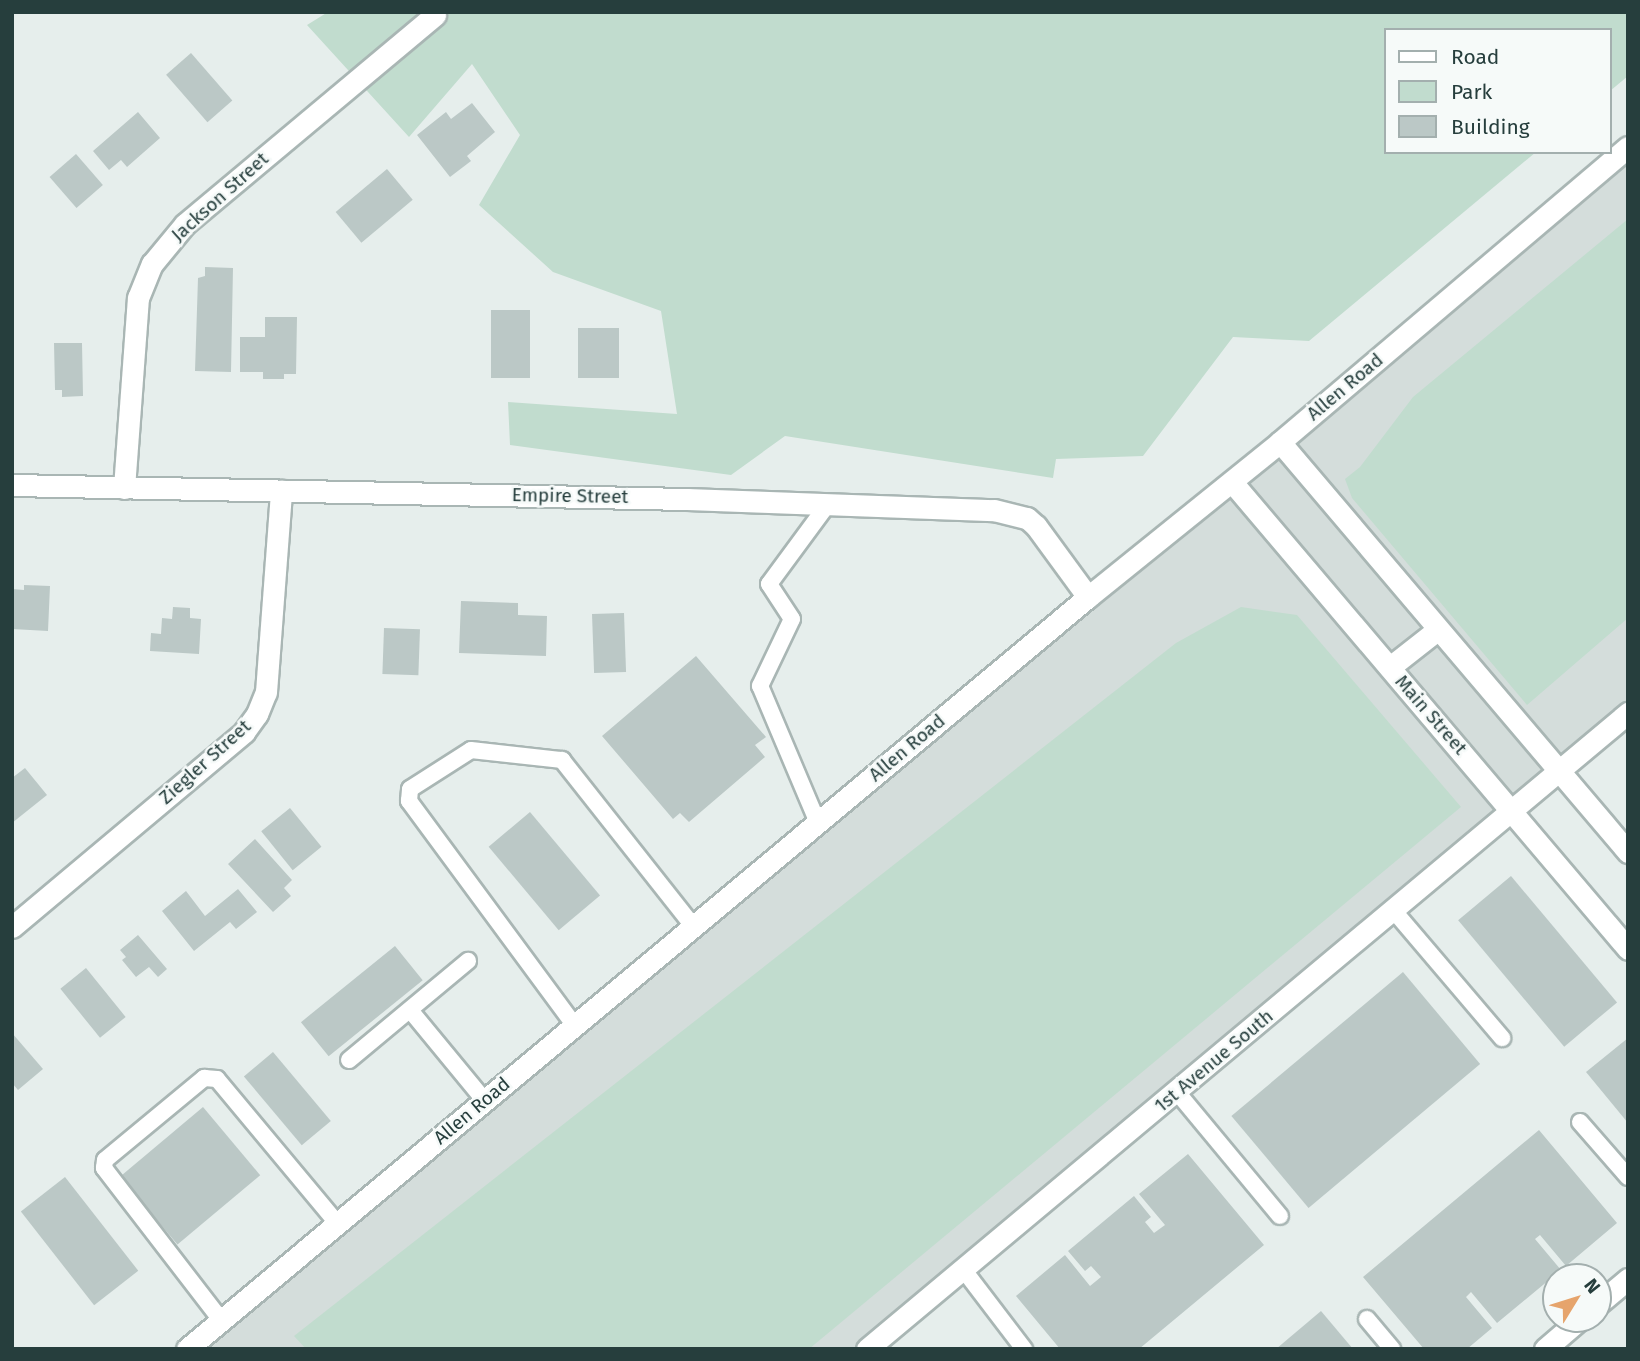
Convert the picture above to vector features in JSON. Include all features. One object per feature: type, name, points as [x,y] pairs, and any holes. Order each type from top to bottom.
[{"type":"street","name":"Jackson Street","points":[[124,488],[138,298],[152,264],[185,224],[435,15]]},
{"type":"street","name":"Allen Road","points":[[187,1349],[1088,597],[1280,442],[1628,147]]},
{"type":"street","points":[[1280,442],[1628,852]]},
{"type":"street","name":"Main Street","points":[[1232,482],[1628,949]]},
{"type":"street","name":"Empire Street","points":[[12,485],[828,504],[1013,513],[1036,526],[1088,597]]},
{"type":"street","name":"Ziegler Street","points":[[12,927],[244,732],[257,714],[266,692],[281,491]]},
{"type":"street","points":[[1390,667],[1437,630]]},
{"type":"street","name":"1st Avenue South","points":[[867,1349],[1514,812],[1628,713]]},
{"type":"street","points":[[1612,1292],[1628,1279]]},
{"type":"street","points":[[1545,1349],[1564,1333]]},
{"type":"lane","points":[[818,823],[760,686],[792,618],[769,584],[828,504]]},
{"type":"lane","points":[[575,1026],[409,801],[410,789],[471,750],[562,760],[694,927]]},
{"type":"lane","points":[[1394,911],[1502,1038]]},
{"type":"lane","points":[[349,1060],[468,961]]},
{"type":"lane","points":[[410,1010],[485,1101]]},
{"type":"lane","points":[[221,1320],[104,1168],[105,1160],[204,1078],[217,1079],[337,1223]]},
{"type":"lane","points":[[1177,1092],[1280,1216]]},
{"type":"lane","points":[[1580,1122],[1628,1177]]},
{"type":"lane","points":[[963,1269],[1024,1349]]},
{"type":"lane","points":[[1367,1319],[1392,1349]]},
{"type":"shaded area","points":[[1628,147],[1628,713],[867,1349],[187,1349]]},
{"type":"green space","points":[[328,12],[1628,12],[1628,76],[1612,89],[1612,28],[1384,28],[1384,154],[1534,154],[1309,341],[1233,337],[1143,456],[1056,459],[1053,478],[785,436],[731,475],[510,445],[508,402],[677,414],[661,311],[553,272],[479,205],[520,135],[472,64],[409,137],[307,25]]},
{"type":"green space","points":[[1628,219],[1628,618],[1527,705],[1352,498],[1345,479],[1360,467],[1413,397]]},
{"type":"green space","points":[[1241,607],[1297,615],[1461,807],[809,1349],[306,1349],[294,1336],[1176,643]]},
{"type":"building","points":[[191,53],[232,101],[207,122],[166,75]]},
{"type":"building","points":[[472,103],[495,132],[467,156],[471,161],[450,177],[417,135],[446,112],[451,119]]},
{"type":"building","points":[[138,112],[160,138],[127,167],[121,160],[109,170],[93,151]]},
{"type":"building","points":[[76,154],[103,185],[76,208],[50,177]]},
{"type":"building","points":[[387,169],[413,200],[361,243],[336,212]]},
{"type":"building","points":[[205,267],[233,268],[231,372],[195,371],[198,278],[205,276]]},
{"type":"building","points":[[491,310],[530,310],[530,378],[491,378]]},
{"type":"building","points":[[265,317],[297,317],[296,374],[284,374],[284,379],[263,379],[263,372],[240,372],[240,337],[265,337]]},
{"type":"building","points":[[578,328],[619,328],[619,378],[578,378]]},
{"type":"building","points":[[54,343],[82,343],[83,396],[62,397],[62,390],[55,390]]},
{"type":"building","points":[[24,585],[50,586],[48,631],[12,629],[12,589],[24,590]]},
{"type":"building","points":[[461,601],[518,603],[518,615],[547,616],[546,656],[459,653]]},
{"type":"building","points":[[173,607],[190,608],[190,618],[201,619],[199,654],[150,651],[151,633],[161,634],[162,618],[172,619]]},
{"type":"building","points":[[624,613],[626,672],[594,673],[592,614]]},
{"type":"building","points":[[384,628],[420,629],[418,675],[382,674]]},
{"type":"building","points":[[696,656],[766,737],[755,745],[765,757],[689,822],[680,813],[673,819],[602,736]]},
{"type":"building","points":[[25,768],[47,795],[12,823],[12,778]]},
{"type":"building","points":[[290,808],[321,847],[293,870],[261,831]]},
{"type":"building","points":[[530,812],[600,895],[559,930],[489,847]]},
{"type":"building","points":[[255,839],[292,880],[284,888],[291,896],[273,912],[228,864]]},
{"type":"building","points":[[1511,876],[1617,1002],[1564,1047],[1458,920]]},
{"type":"building","points":[[238,889],[257,912],[236,929],[230,922],[194,951],[162,911],[186,891],[205,916]]},
{"type":"building","points":[[138,935],[167,969],[158,977],[149,967],[136,977],[122,960],[126,957],[120,950]]},
{"type":"building","points":[[395,946],[423,980],[329,1056],[301,1022]]},
{"type":"building","points":[[86,968],[126,1017],[100,1038],[60,989]]},
{"type":"building","points":[[1403,972],[1480,1064],[1309,1208],[1231,1116]]},
{"type":"building","points":[[12,1033],[43,1069],[18,1090],[12,1083]]},
{"type":"building","points":[[1628,1038],[1628,1123],[1586,1072]]},
{"type":"building","points":[[273,1052],[331,1121],[302,1145],[244,1076]]},
{"type":"building","points":[[203,1107],[260,1175],[177,1245],[120,1176]]},
{"type":"building","points":[[1539,1130],[1617,1223],[1570,1263],[1563,1263],[1540,1235],[1535,1239],[1555,1263],[1542,1263],[1542,1286],[1497,1323],[1471,1292],[1466,1297],[1492,1328],[1467,1349],[1424,1349],[1363,1277]]},
{"type":"building","points":[[1188,1154],[1264,1245],[1139,1349],[1060,1349],[1016,1296],[1065,1255],[1090,1286],[1101,1277],[1091,1266],[1085,1271],[1068,1251],[1134,1196],[1151,1217],[1145,1222],[1154,1233],[1165,1225],[1139,1194]]},
{"type":"building","points":[[65,1177],[138,1271],[94,1305],[21,1211]]},
{"type":"building","points":[[1321,1311],[1353,1349],[1276,1349]]}]
